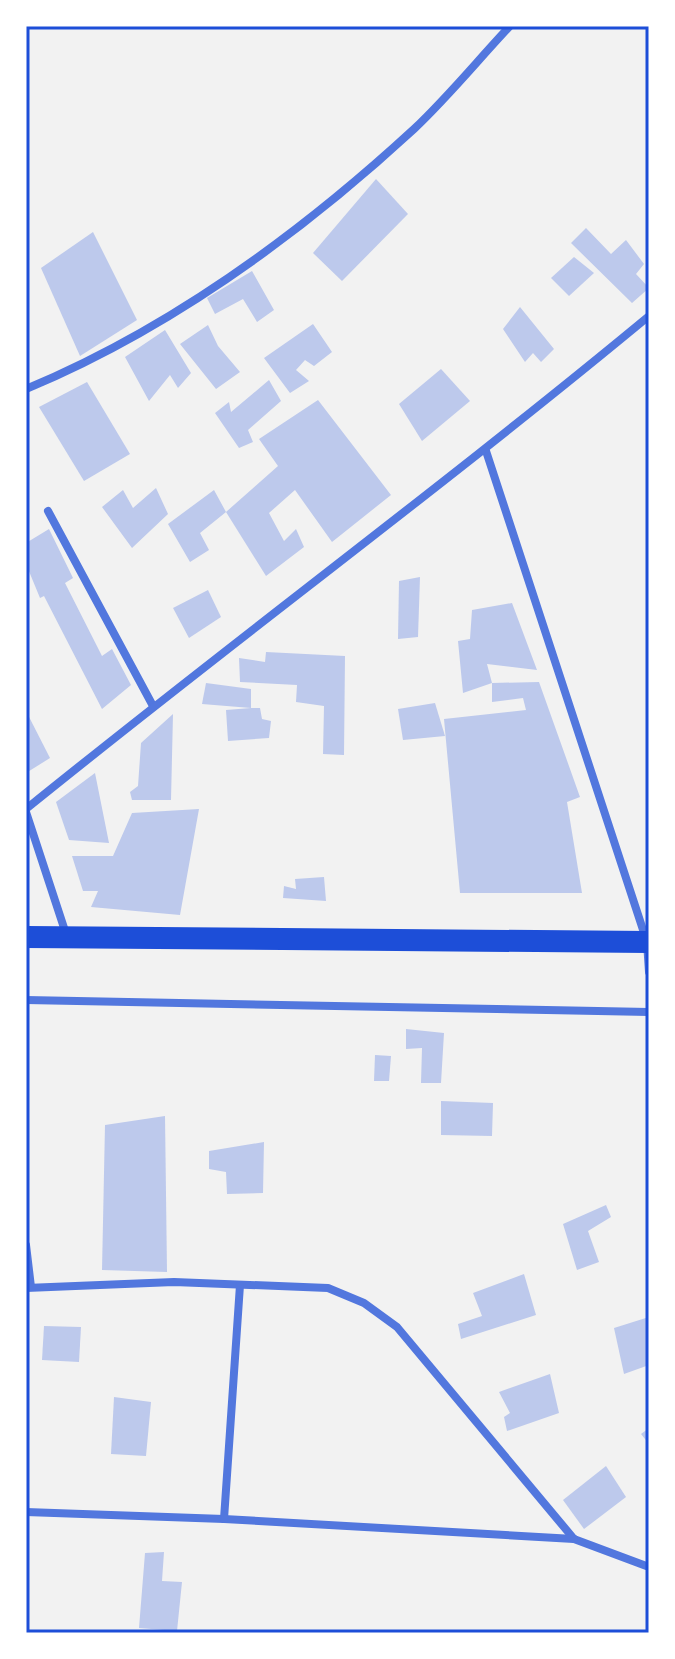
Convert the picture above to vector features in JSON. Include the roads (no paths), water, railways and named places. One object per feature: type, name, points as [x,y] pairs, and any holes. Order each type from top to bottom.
[{"type":"highway","points":[[26,937],[648,942]]},
{"type":"street","points":[[26,389],[86,364],[259,258],[415,128],[510,26]]},
{"type":"street","points":[[67,937],[26,810],[153,706],[486,451],[649,316]]},
{"type":"street","points":[[486,451],[648,942],[649,972]]},
{"type":"street","points":[[48,511],[153,706]]},
{"type":"street","points":[[26,1000],[649,1012]]},
{"type":"street","points":[[26,1245],[29,1287],[174,1282],[328,1288],[364,1303],[397,1327],[574,1539]]},
{"type":"street","points":[[224,1519],[240,1285]]},
{"type":"street","points":[[26,1512],[224,1519],[574,1539],[649,1567]]}]
